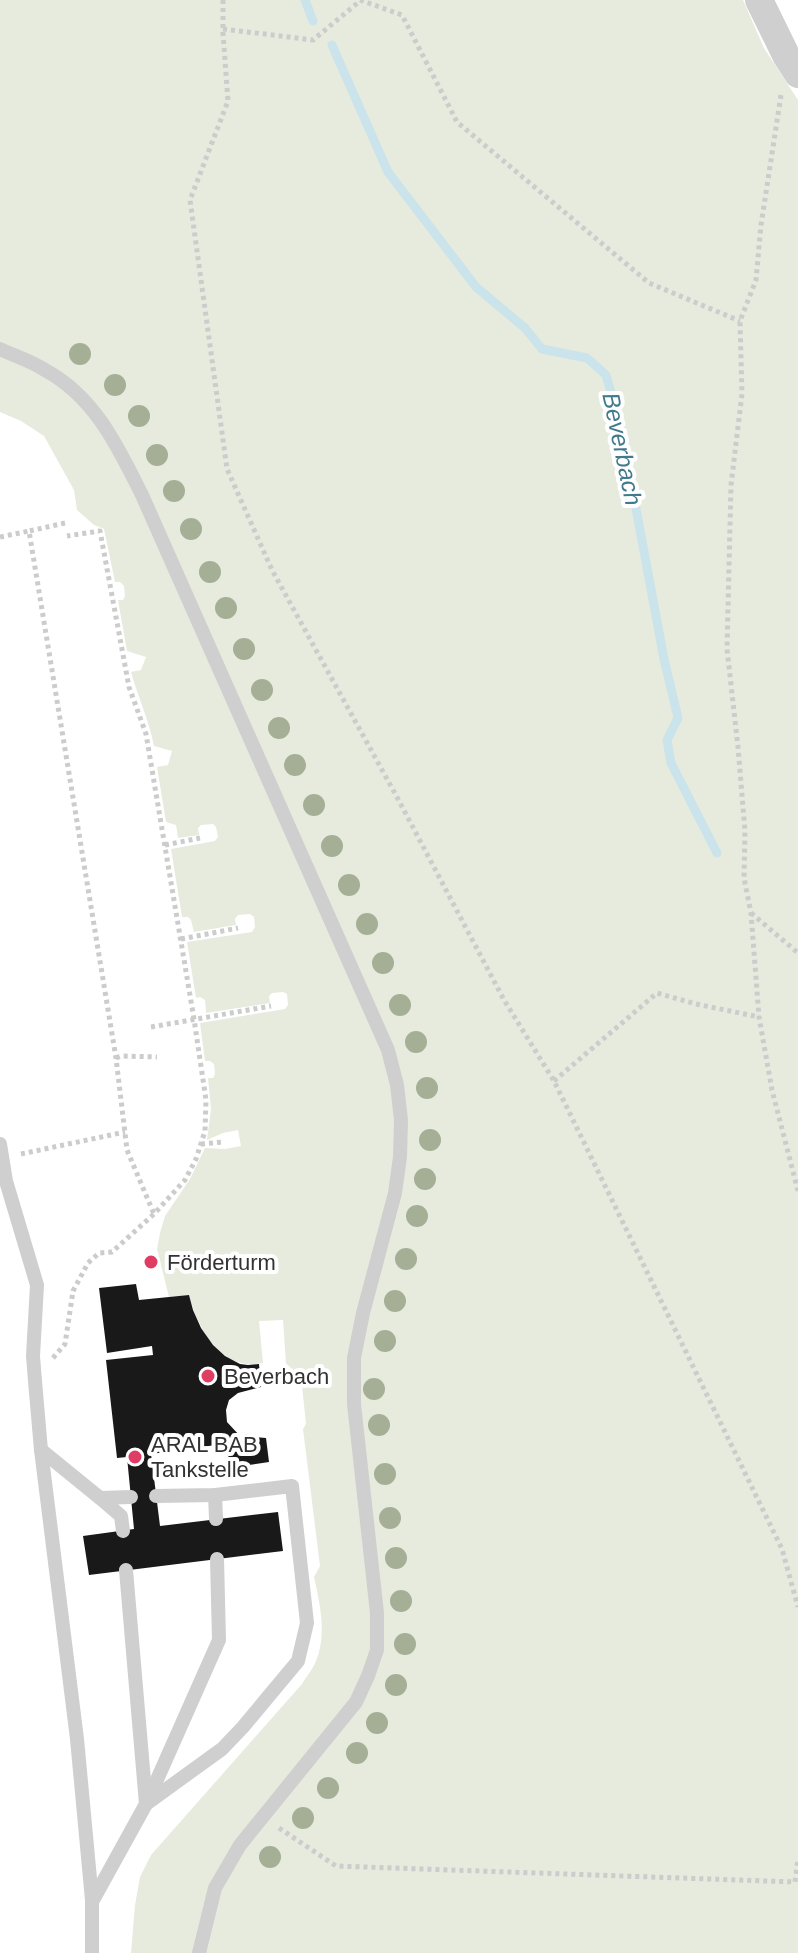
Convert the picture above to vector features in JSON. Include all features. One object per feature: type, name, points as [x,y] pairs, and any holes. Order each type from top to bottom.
[{"type":"street","points":[[759,0],[792,66]]},
{"type":"lane","points":[[0,349],[45,369],[66,383],[102,421],[117,445],[388,1050],[397,1085],[401,1120],[395,1193],[354,1358],[354,1404],[376,1600],[377,1650],[356,1702],[240,1845],[215,1888],[199,1953]]},
{"type":"lane","points":[[1,1151],[6,1181],[37,1285],[33,1356],[35,1381],[77,1739],[92,1900],[92,1953]]},
{"type":"lane","points":[[41,1450],[121,1516],[123,1531]]},
{"type":"lane","points":[[146,1804],[222,1749],[243,1727],[298,1661],[307,1623],[292,1486],[215,1495],[156,1496]]},
{"type":"lane","points":[[215,1495],[216,1519]]},
{"type":"lane","points":[[100,1498],[131,1497]]},
{"type":"lane","points":[[92,1900],[146,1804],[219,1640],[217,1559]]},
{"type":"lane","points":[[126,1570],[146,1804]]},
{"type":"path","points":[[223,0],[228,101],[190,200],[227,469],[272,570],[504,1000],[554,1081],[782,1549],[798,1607]]},
{"type":"path","points":[[223,29],[313,40],[360,0],[402,15],[457,122],[649,283],[740,321]]},
{"type":"path","points":[[792,66],[761,225],[756,280],[740,321],[742,394],[731,485],[727,649],[742,789],[744,878],[751,913],[759,1017],[772,1090],[798,1191]]},
{"type":"path","points":[[0,537],[65,523]]},
{"type":"path","points":[[29,531],[116,1058],[127,1150],[154,1214]]},
{"type":"path","points":[[35,1381],[65,1344],[73,1291],[88,1263],[99,1253],[112,1252],[154,1214],[185,1180],[205,1131],[206,1100],[194,1019],[146,734],[129,687],[100,531],[67,536]]},
{"type":"path","points":[[165,845],[200,838]]},
{"type":"path","points":[[751,913],[798,953]]},
{"type":"path","points":[[181,939],[238,928]]},
{"type":"path","points":[[554,1081],[657,993],[759,1017]]},
{"type":"path","points":[[151,1027],[271,1006]]},
{"type":"path","points":[[116,1058],[157,1057]]},
{"type":"path","points":[[1,1151],[125,1132]]},
{"type":"path","points":[[201,1144],[224,1142]]},
{"type":"path","points":[[263,1817],[336,1866],[796,1882],[798,1859]]},
{"type":"shaded area","points":[[0,0],[743,0],[764,48],[798,100],[798,1953],[131,1953],[140,1877],[151,1855],[302,1684],[315,1664],[321,1640],[320,1608],[314,1577],[320,1566],[303,1429],[306,1424],[301,1376],[286,1364],[283,1320],[259,1321],[263,1363],[248,1364],[224,1355],[214,1346],[199,1322],[189,1295],[169,1297],[157,1249],[165,1216],[190,1179],[205,1148],[241,1146],[238,1130],[207,1140],[211,1109],[208,1078],[213,1078],[215,1074],[214,1064],[205,1061],[200,1023],[285,1009],[288,1005],[287,994],[272,993],[270,1003],[206,1013],[205,1000],[196,998],[187,942],[252,932],[254,917],[250,914],[238,915],[236,925],[194,932],[191,920],[182,917],[171,849],[215,841],[218,837],[216,827],[213,824],[201,825],[199,835],[178,838],[176,825],[166,822],[157,767],[168,765],[172,751],[154,746],[131,672],[141,670],[146,657],[127,651],[118,600],[123,600],[125,596],[124,586],[115,582],[104,529],[94,525],[77,510],[74,490],[44,436],[0,412]]},
{"type":"building","points":[[136,1284],[139,1300],[189,1295],[201,1328],[213,1345],[240,1364],[259,1364],[261,1387],[238,1393],[229,1400],[227,1422],[240,1436],[266,1438],[269,1462],[235,1467],[216,1445],[151,1454],[160,1526],[278,1512],[283,1551],[89,1575],[83,1536],[134,1529],[127,1457],[117,1458],[106,1360],[153,1355],[152,1346],[107,1353],[99,1288]]},
{"type":"waterway","name":"Beverbach","points":[[305,0],[313,21]]},
{"type":"waterway","name":"Beverbach","points":[[332,45],[388,172],[476,287],[525,328],[542,349],[587,358],[606,375],[621,428],[678,718],[667,740],[671,763],[717,853]]},
{"type":"place","name":"Förderturm","points":[[151,1262]]},
{"type":"place","name":"Beverbach","points":[[208,1376]]},
{"type":"place","name":"ARAL BAB Tankstelle","points":[[135,1457]]}]
